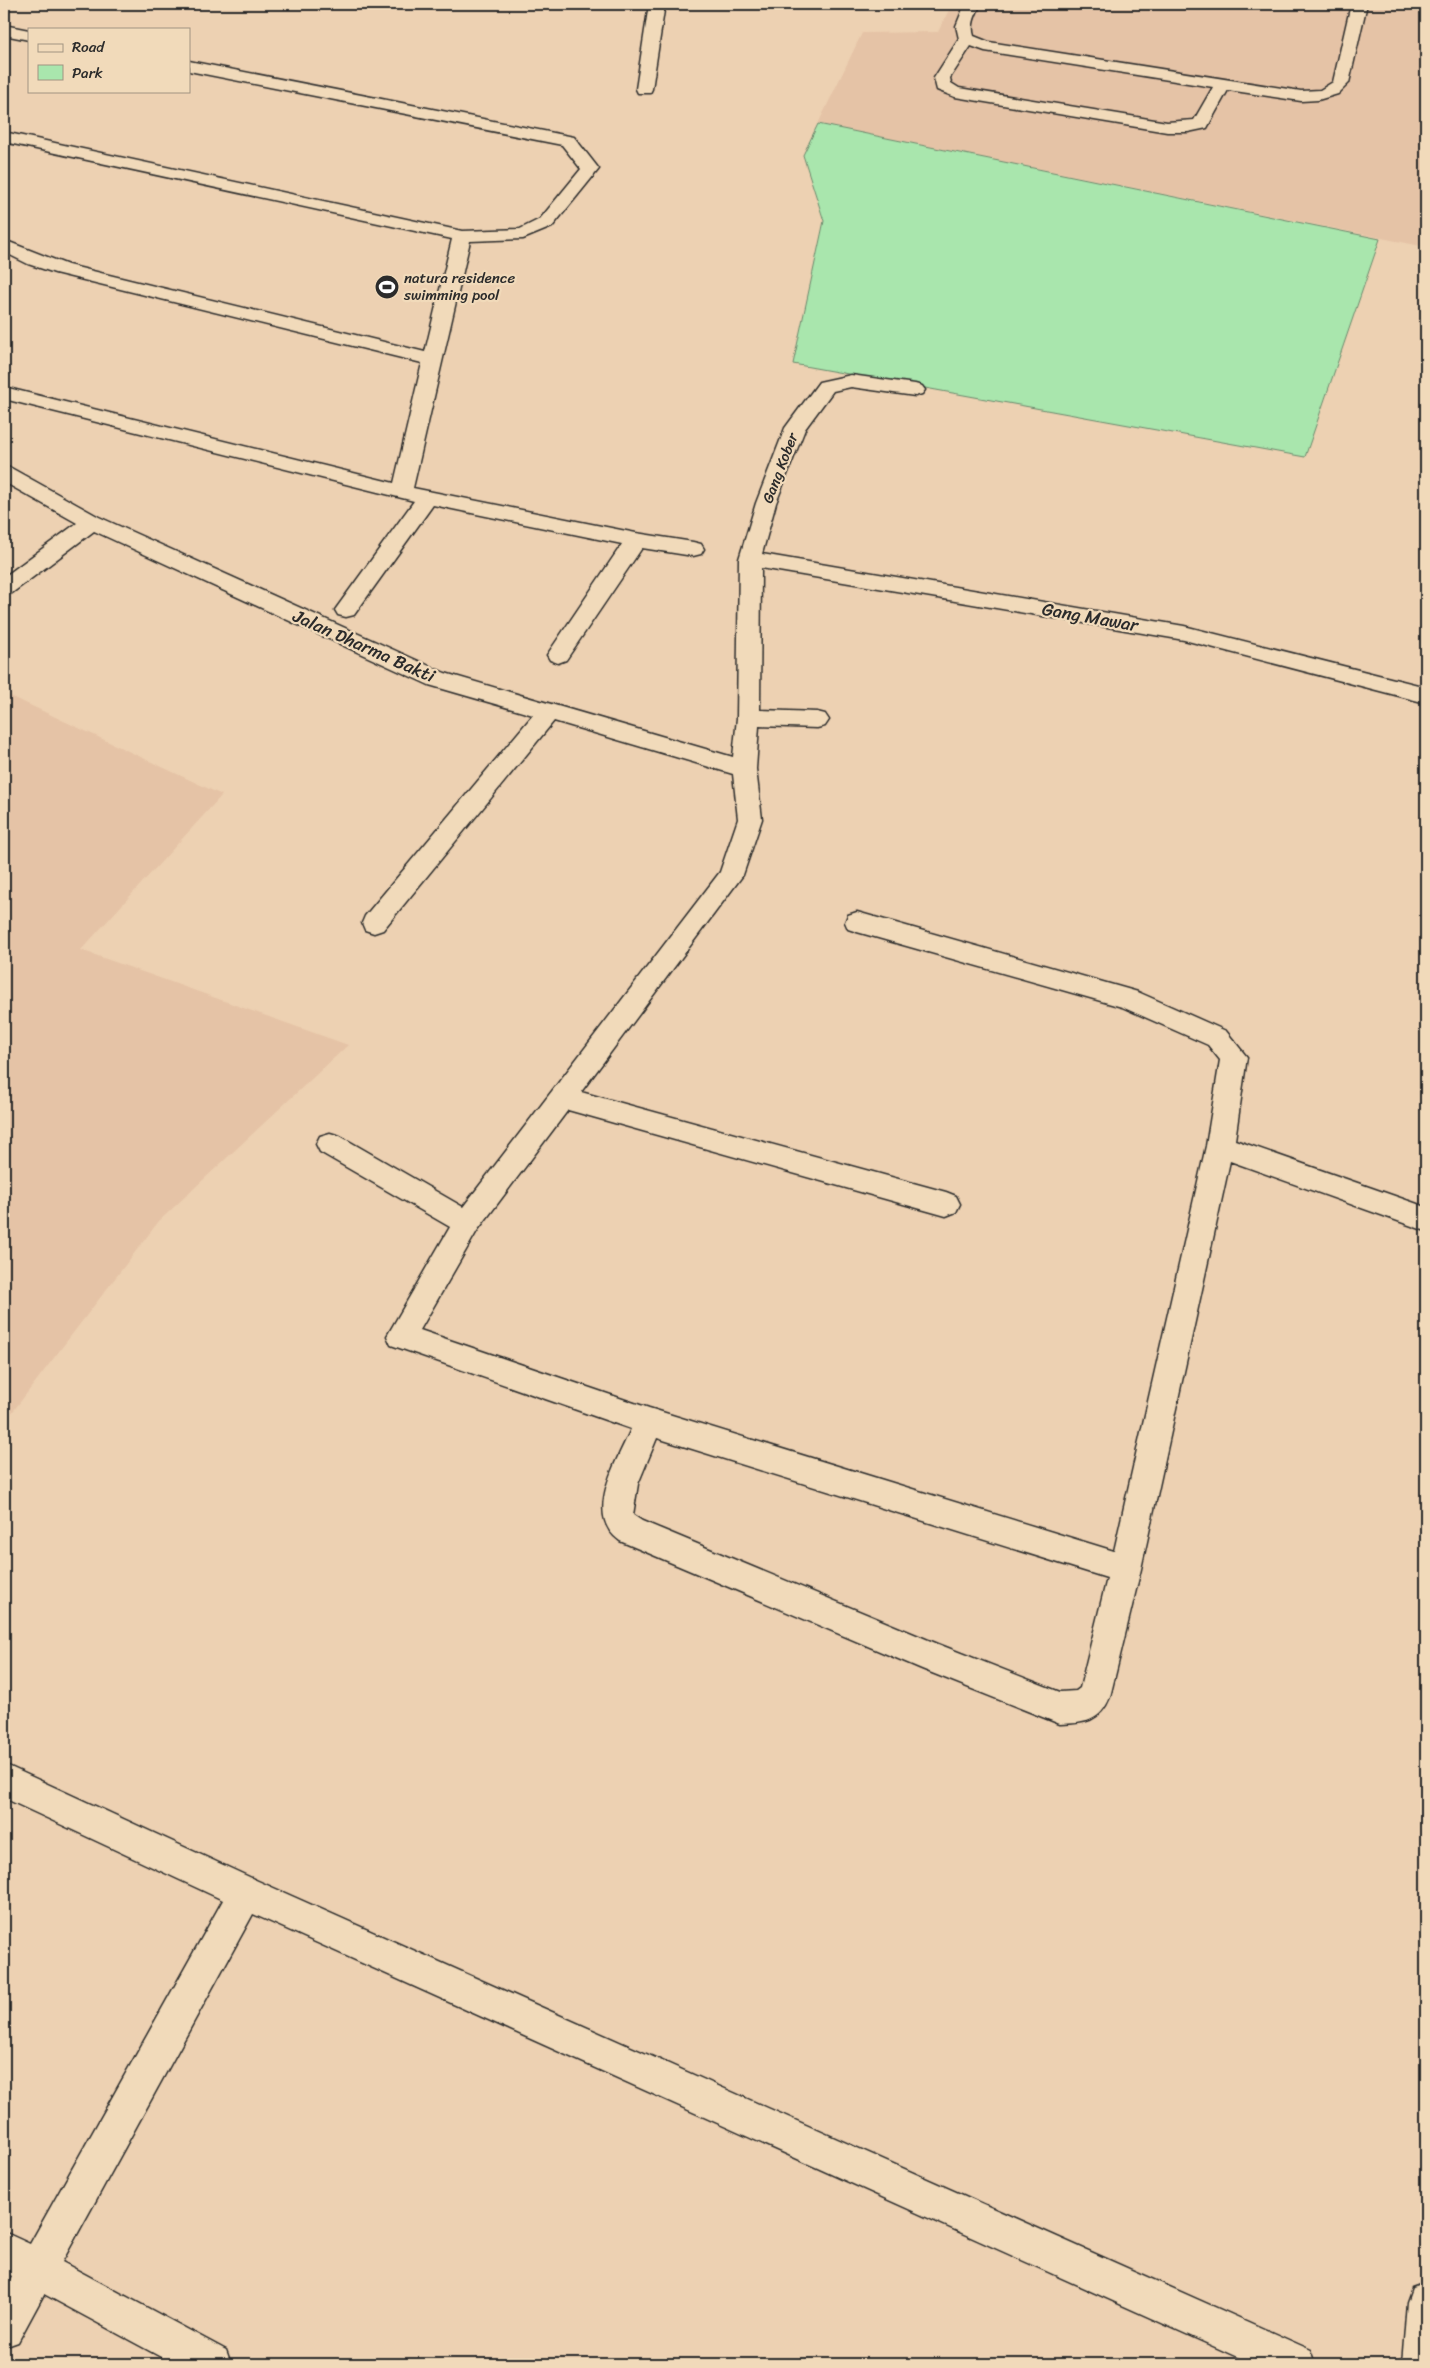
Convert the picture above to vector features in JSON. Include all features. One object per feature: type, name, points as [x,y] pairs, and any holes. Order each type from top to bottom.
[{"type":"street","points":[[644,90],[657,4]]},
{"type":"street","points":[[972,4],[964,28],[967,39],[942,78],[943,86],[955,92],[1167,127],[1188,127],[1202,124],[1223,84]]},
{"type":"street","points":[[967,39],[985,46],[1301,96],[1320,96],[1334,91],[1341,83],[1359,4]]},
{"type":"street","points":[[4,30],[28,35]]},
{"type":"street","points":[[4,137],[462,236],[524,234],[546,223],[590,168],[568,141],[190,66]]},
{"type":"street","points":[[402,492],[462,236]]},
{"type":"street","points":[[4,245],[35,260],[62,269],[433,360]]},
{"type":"street","name":"Gang Kober","points":[[649,1422],[400,1336],[467,1223],[731,875],[750,819],[744,769],[748,718],[750,559],[766,503],[795,428],[826,386],[851,381],[915,390]]},
{"type":"street","points":[[4,392],[402,492],[636,540],[693,549]]},
{"type":"street","name":"Jalan Dharma Bakti","points":[[4,473],[92,522],[437,679],[744,769]]},
{"type":"street","points":[[346,610],[428,497]]},
{"type":"street","points":[[4,588],[92,522]]},
{"type":"street","points":[[558,655],[636,540]]},
{"type":"street","name":"Gang Mawar","points":[[750,559],[1184,633],[1426,695]]},
{"type":"street","points":[[374,923],[549,712]]},
{"type":"street","points":[[748,718],[817,720]]},
{"type":"street","points":[[857,922],[1130,1000],[1217,1038],[1234,1057],[1220,1146],[1125,1569],[1094,1697],[1083,1707],[1060,1708],[933,1658],[632,1531],[620,1524],[617,1502],[649,1422],[1125,1569]]},
{"type":"street","points":[[562,1098],[946,1204]]},
{"type":"street","points":[[330,1144],[467,1223]]},
{"type":"street","points":[[1220,1146],[1426,1220]]},
{"type":"street","points":[[4,1781],[246,1893],[1297,2364]]},
{"type":"street","points":[[4,2328],[20,2259],[246,1893]]},
{"type":"street","points":[[20,2259],[212,2364]]},
{"type":"street","points":[[1421,2364],[1426,2302]]},
{"type":"shaded area","points":[[952,4],[1426,4],[1426,247],[818,124],[862,33],[938,32]]},
{"type":"shaded area","points":[[4,693],[222,795],[81,950],[348,1045],[159,1221],[4,1423]]},
{"type":"green space","points":[[818,124],[1380,239],[1305,457],[793,364],[824,221],[803,155]]},
{"type":"place","name":"natura residence swimming pool","points":[[387,287]]}]
